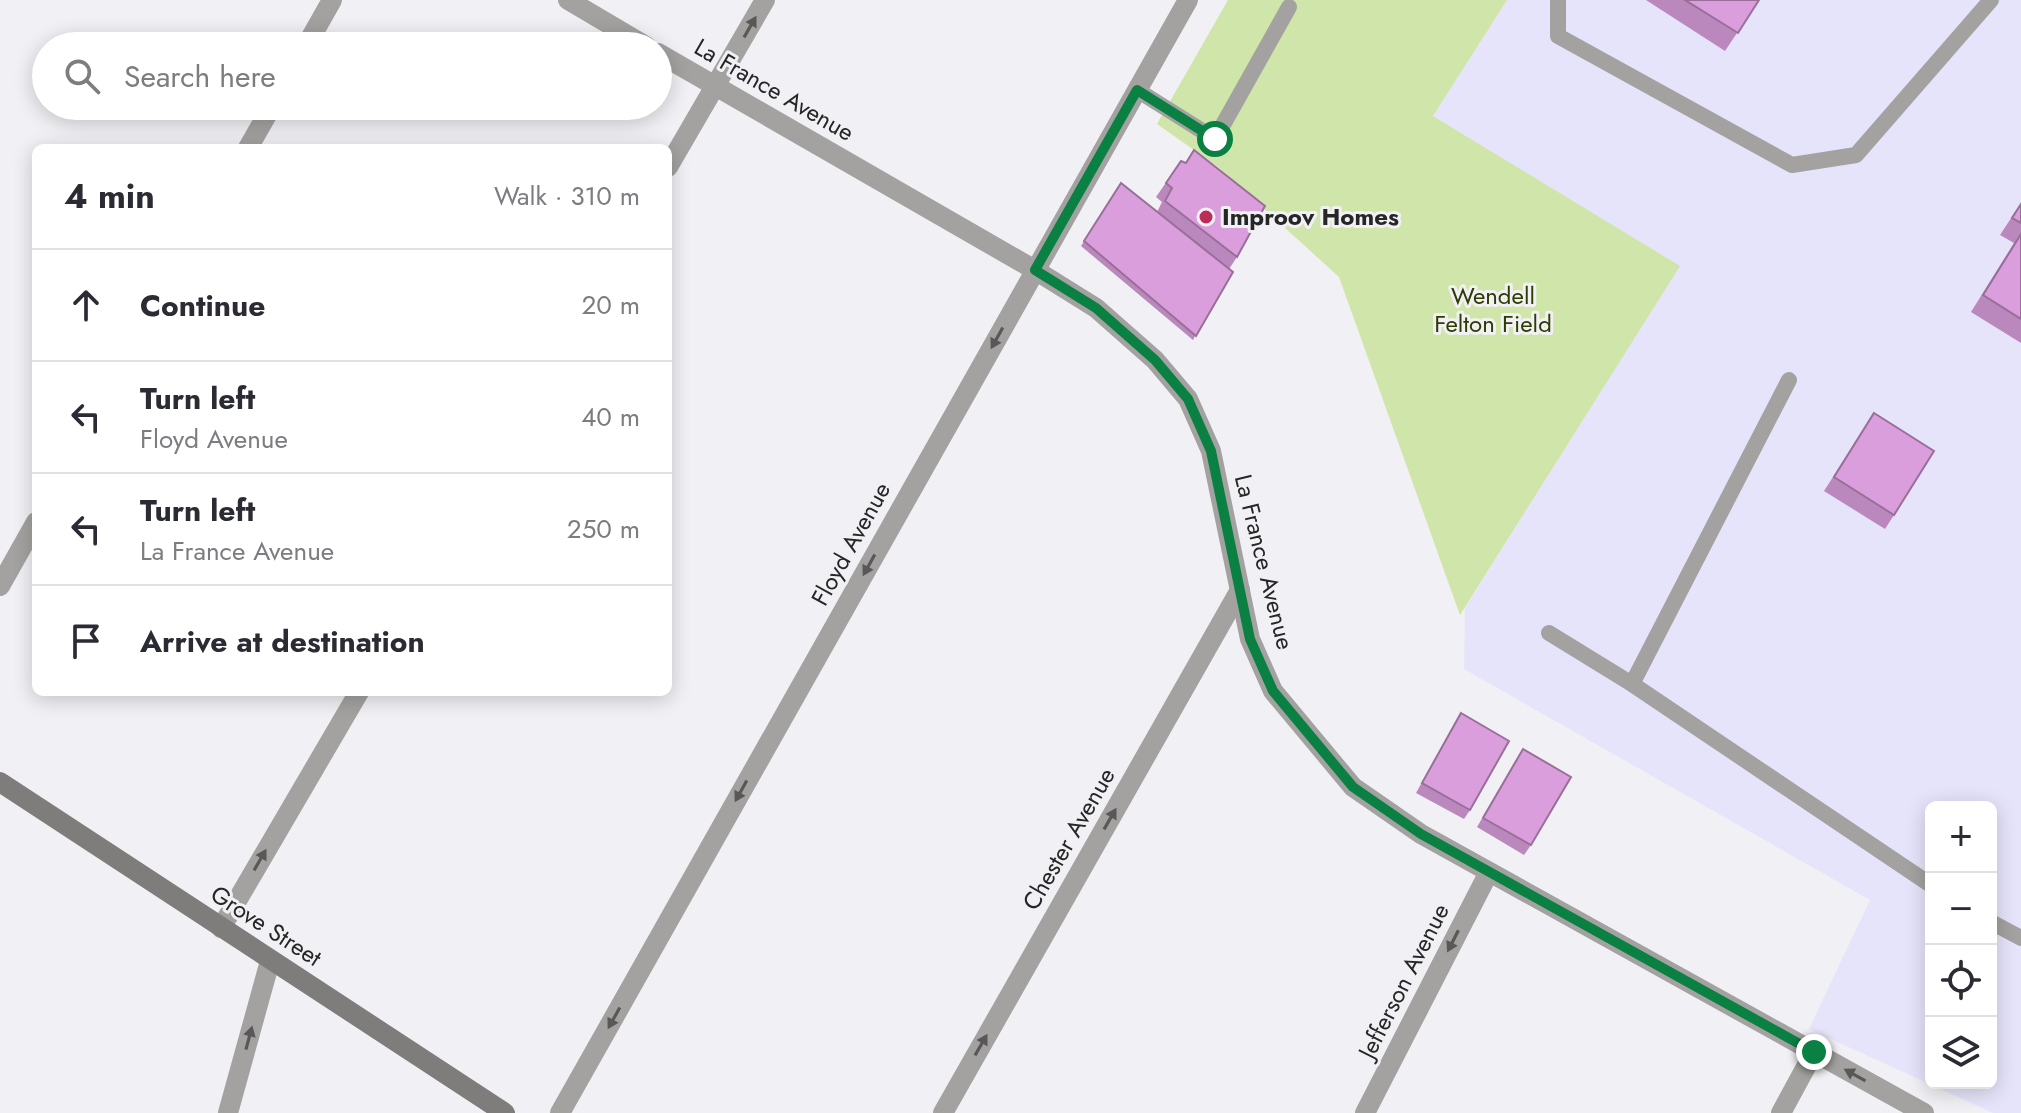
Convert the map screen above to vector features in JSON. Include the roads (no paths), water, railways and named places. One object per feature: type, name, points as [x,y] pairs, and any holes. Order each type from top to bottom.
[{"type":"main road","name":"Grove Street","points":[[0,782],[505,1113]]},
{"type":"street","points":[[314,32],[332,0]]},
{"type":"street","points":[[568,0],[622,32]]},
{"type":"street","points":[[672,160],[765,0]]},
{"type":"street","name":"Floyd Avenue","points":[[560,1113],[1188,0]]},
{"type":"street","name":"La France Avenue","points":[[672,61],[1035,270],[1096,308],[1155,360],[1188,399],[1211,451],[1250,639],[1273,691],[1353,787],[1421,834],[1924,1113]]},
{"type":"street","points":[[250,144],[264,120]]},
{"type":"street","points":[[0,586],[32,529]]},
{"type":"street","name":"Chester Avenue","points":[[943,1113],[1240,590]]},
{"type":"street","points":[[221,928],[357,696]]},
{"type":"street","name":"Jefferson Avenue","points":[[1365,1113],[1489,872]]},
{"type":"street","points":[[228,1113],[270,961]]},
{"type":"street","points":[[1781,1113],[1814,1052]]},
{"type":"lane","points":[[1558,0],[1558,36],[1792,165],[1856,155],[1986,2]]},
{"type":"lane","points":[[1137,90],[1215,139],[1289,7]]},
{"type":"lane","points":[[1632,684],[1789,380]]},
{"type":"lane","points":[[1549,633],[1632,684],[1925,881]]},
{"type":"lane","points":[[1997,925],[2021,938]]},
{"type":"place","name":"Improov Homes","points":[[1206,217]]},
{"type":"park label","name":"Wendell Felton Field","points":[[1493,310]]}]
